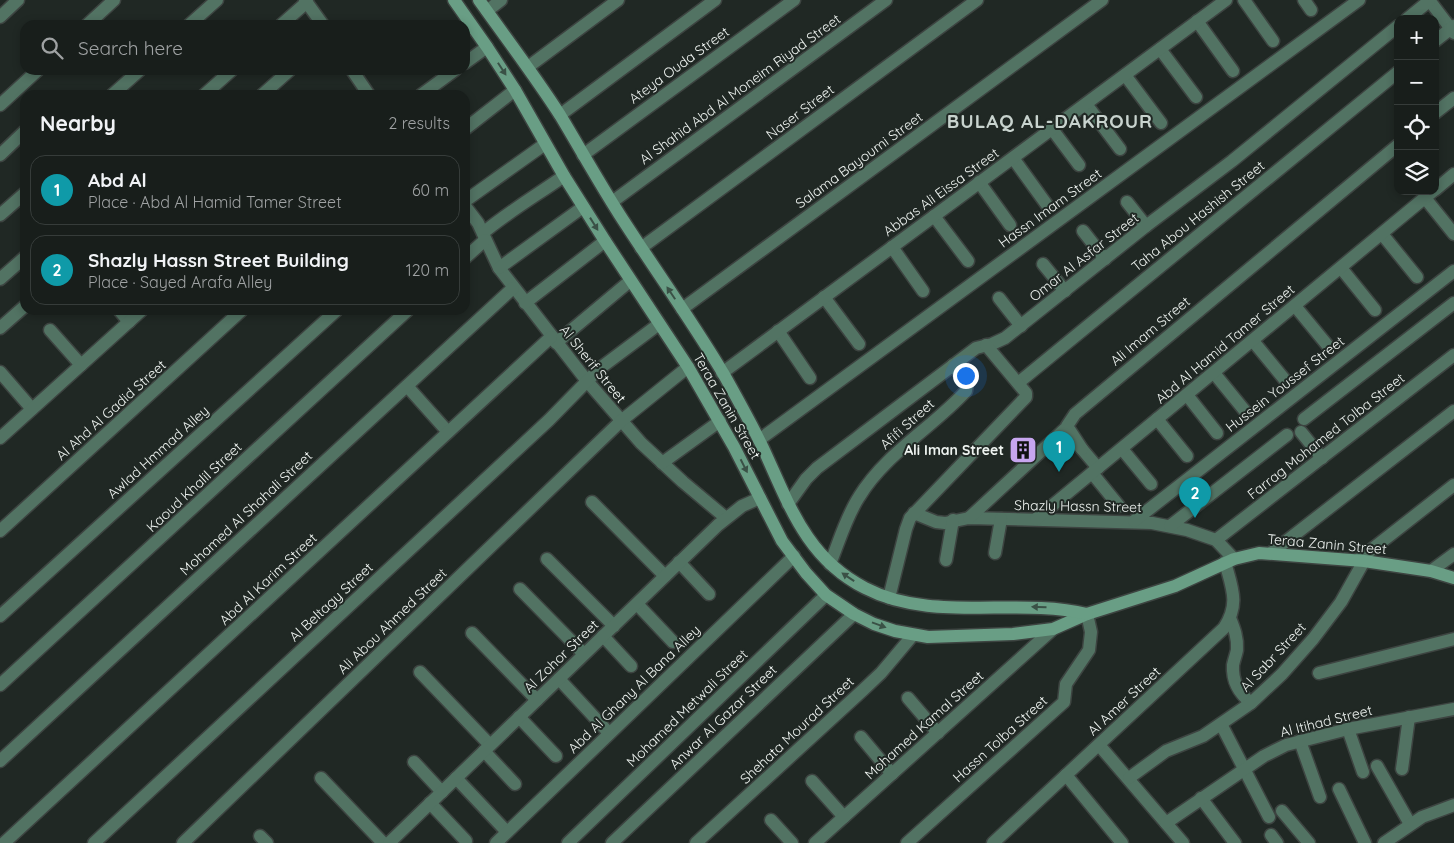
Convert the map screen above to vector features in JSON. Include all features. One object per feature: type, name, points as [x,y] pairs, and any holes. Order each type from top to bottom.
[{"type":"street","points":[[0,17],[18,0]]},
{"type":"street","points":[[92,20],[114,0]]},
{"type":"street","points":[[194,20],[216,0]]},
{"type":"street","name":"Teraa Zanin Street","points":[[454,0],[468,20]]},
{"type":"street","name":"Teraa Zanin Street","points":[[479,0],[528,67],[560,116],[612,202],[722,373],[759,440],[799,526],[813,546],[830,564],[864,588],[889,598],[925,606],[1042,606],[1087,614]]},
{"type":"street","points":[[487,11],[502,0]]},
{"type":"street","points":[[528,67],[618,0]]},
{"type":"street","points":[[560,116],[715,0]]},
{"type":"street","name":"Ateya Ouda Street","points":[[583,155],[794,0]]},
{"type":"street","name":"Al Shahid Abd Al Moneim Riyad Street","points":[[612,202],[886,0]]},
{"type":"street","name":"Naser Street","points":[[641,248],[977,0]]},
{"type":"street","name":"Salama Bayoumi Street","points":[[682,309],[1102,0]]},
{"type":"street","name":"Abbas Ali Eissa Street","points":[[722,373],[1226,0]]},
{"type":"street","points":[[1244,0],[1273,41]]},
{"type":"street","name":"Hassn Imam Street","points":[[759,440],[1359,0]]},
{"type":"street","points":[[1412,15],[1429,0],[1453,29],[1439,38]]},
{"type":"street","points":[[286,20],[306,1],[319,20]]},
{"type":"street","points":[[1197,21],[1233,71]]},
{"type":"street","name":"Teraa Zanin Street","points":[[470,22],[515,90],[583,207],[688,367],[720,421],[782,541],[806,573],[826,595],[854,614],[874,624],[914,635],[950,637],[1013,634],[1053,629],[1087,614],[1175,586],[1230,560],[1259,553],[1361,561],[1431,571],[1454,578]]},
{"type":"street","name":"Omar Al Asfar Street","points":[[788,504],[813,472],[976,348],[999,341],[1021,326],[1146,226],[1232,161],[1394,29]]},
{"type":"street","points":[[470,59],[487,46]]},
{"type":"street","points":[[1160,49],[1196,97]]},
{"type":"street","points":[[0,105],[33,75]]},
{"type":"street","points":[[118,90],[134,75]]},
{"type":"street","points":[[210,90],[226,75]]},
{"type":"street","points":[[268,90],[284,75]]},
{"type":"street","points":[[355,75],[366,90]]},
{"type":"street","points":[[428,90],[448,75]]},
{"type":"street","points":[[1125,75],[1161,123]]},
{"type":"street","name":"Taha Abou Hashish Street","points":[[1018,383],[1394,75]]},
{"type":"street","points":[[470,124],[515,90]]},
{"type":"street","points":[[1439,110],[1454,98]]},
{"type":"street","points":[[1086,104],[1120,149]]},
{"type":"street","points":[[1052,129],[1079,165]]},
{"type":"street","points":[[0,155],[20,136]]},
{"type":"street","points":[[470,197],[545,144]]},
{"type":"street","name":"Ali Imam Street","points":[[1082,449],[1067,426],[1075,414],[1394,148]]},
{"type":"street","points":[[1012,158],[1047,205]]},
{"type":"street","name":"Abd Al Hamid Tamer Street","points":[[1439,186],[1454,174]]},
{"type":"street","points":[[470,252],[500,218],[510,214],[564,176]]},
{"type":"street","points":[[979,182],[1010,225]]},
{"type":"street","name":"Abd Al Hamid Tamer Street","points":[[1036,519],[1429,195]]},
{"type":"street","points":[[1432,195],[1454,234]]},
{"type":"street","points":[[0,215],[20,197]]},
{"type":"street","points":[[1127,202],[1146,226]]},
{"type":"street","points":[[499,268],[583,207]]},
{"type":"street","name":"Al Sherif Street","points":[[470,212],[475,218],[499,268],[587,381],[621,421],[662,463],[726,518]]},
{"type":"street","points":[[934,216],[968,261]]},
{"type":"street","points":[[1083,231],[1105,259]]},
{"type":"street","points":[[1382,234],[1417,277]]},
{"type":"street","points":[[525,303],[605,241]]},
{"type":"street","points":[[892,247],[923,291]]},
{"type":"street","points":[[0,279],[20,261]]},
{"type":"street","points":[[1043,264],[1065,291]]},
{"type":"street","points":[[1341,268],[1375,310]]},
{"type":"street","name":"Hussein Youssef Street","points":[[1134,521],[1454,271]]},
{"type":"street","name":"Abd Al Karim Street","points":[[4,843],[448,432],[554,340],[630,281]]},
{"type":"street","name":"Mohamed Al Shahali Street","points":[[0,761],[514,288]]},
{"type":"street","points":[[824,297],[859,344]]},
{"type":"street","points":[[999,298],[1021,326]]},
{"type":"street","points":[[1322,458],[1302,426],[1454,303]]},
{"type":"street","points":[[1295,306],[1328,346]]},
{"type":"street","points":[[0,328],[20,310]]},
{"type":"street","points":[[123,315],[129,322]]},
{"type":"street","points":[[0,438],[137,315]]},
{"type":"street","name":"Al Ahd Al Gadid Street","points":[[0,531],[237,315]]},
{"type":"street","name":"Awlad Hmmad Alley","points":[[0,616],[331,315]]},
{"type":"street","name":"Kaoud Khalil Street","points":[[0,685],[403,315]]},
{"type":"street","name":"Al Beltagy Street","points":[[94,843],[549,420],[606,362],[660,324]]},
{"type":"street","points":[[50,330],[81,364]]},
{"type":"street","points":[[778,331],[810,378]]},
{"type":"street","points":[[1253,340],[1285,380]]},
{"type":"street","points":[[889,598],[906,529],[914,512],[1025,399],[1026,394],[986,345]]},
{"type":"street","name":"Farrag Mohamed Tolba Street","points":[[1216,540],[1454,355]]},
{"type":"street","name":"Afifi Street","points":[[830,564],[852,508],[876,474],[904,446],[966,391],[967,384],[953,365]]},
{"type":"street","name":"Ali Abou Ahmed Street","points":[[183,843],[621,421],[688,367]]},
{"type":"street","points":[[0,372],[32,409]]},
{"type":"street","points":[[1214,373],[1245,411]]},
{"type":"street","points":[[407,386],[448,432]]},
{"type":"street","points":[[1187,395],[1217,433]]},
{"type":"street","points":[[1271,553],[1454,411]]},
{"type":"street","points":[[1157,420],[1187,456]]},
{"type":"street","points":[[662,463],[720,421]]},
{"type":"street","points":[[969,518],[1065,429],[1082,449],[1119,506]]},
{"type":"street","points":[[1170,526],[1287,435]]},
{"type":"street","points":[[1122,449],[1151,484]]},
{"type":"street","points":[[1361,561],[1454,485]]},
{"type":"street","name":"Al Zohor Street","points":[[388,843],[726,518],[742,506],[760,498]]},
{"type":"street","points":[[592,502],[665,576]]},
{"type":"street","name":"Shazly Hassn Street","points":[[914,512],[936,522],[969,518],[1036,519],[1134,521],[1170,526],[1216,540],[1230,560]]},
{"type":"street","points":[[995,553],[1001,519]]},
{"type":"street","points":[[946,560],[953,520]]},
{"type":"street","points":[[1431,571],[1454,554]]},
{"type":"street","name":"Abd Al Ghany Al Bana Alley","points":[[496,843],[794,556]]},
{"type":"street","points":[[547,559],[614,626]]},
{"type":"street","points":[[1230,560],[1234,595],[1234,607],[1230,618],[1236,633],[1237,649],[1233,665],[1233,676],[1236,687],[1242,696],[1251,703]]},
{"type":"street","name":"Al Sabr Street","points":[[1129,778],[1172,747],[1203,736],[1251,703],[1282,674],[1341,602],[1361,561]]},
{"type":"street","points":[[679,562],[709,594]]},
{"type":"street","points":[[520,589],[584,654]]},
{"type":"street","name":"Mohamed Metwali Street","points":[[568,843],[826,595]]},
{"type":"street","points":[[637,604],[673,642]]},
{"type":"street","name":"Anwar Al Gazar Street","points":[[612,843],[854,614]]},
{"type":"street","name":"Hassn Tolba Street","points":[[907,843],[1064,702],[1066,684],[1089,650],[1091,632],[1087,614]]},
{"type":"street","name":"Al Amer Street","points":[[993,843],[1224,628],[1230,618]]},
{"type":"street","name":"Mohamed Kamal Street","points":[[815,843],[1053,629]]},
{"type":"street","points":[[472,633],[536,700]]},
{"type":"street","name":"Shehata Mourad Street","points":[[696,843],[863,690],[887,667],[914,635]]},
{"type":"street","points":[[603,636],[631,666]]},
{"type":"street","points":[[1319,673],[1454,639]]},
{"type":"street","points":[[420,672],[487,748],[515,784]]},
{"type":"street","points":[[559,679],[609,733]]},
{"type":"street","points":[[908,698],[938,733]]},
{"type":"street","name":"Al Itihad Street","points":[[1166,822],[1278,748],[1348,729],[1454,709]]},
{"type":"street","points":[[519,717],[556,756]]},
{"type":"street","points":[[1402,769],[1409,717]]},
{"type":"street","points":[[1221,724],[1269,817]]},
{"type":"street","points":[[1348,729],[1362,772]]},
{"type":"street","points":[[861,737],[892,774]]},
{"type":"street","points":[[1300,741],[1320,797]]},
{"type":"street","points":[[1099,745],[1183,843]]},
{"type":"street","points":[[414,762],[442,792]]},
{"type":"street","points":[[1377,766],[1410,824]]},
{"type":"street","points":[[1066,775],[1122,843]]},
{"type":"street","points":[[321,778],[383,843]]},
{"type":"street","points":[[456,778],[507,832]]},
{"type":"street","points":[[812,781],[844,818]]},
{"type":"street","points":[[1339,790],[1365,843]]},
{"type":"street","points":[[1201,798],[1235,843]]},
{"type":"street","points":[[430,803],[466,841]]},
{"type":"street","points":[[1384,843],[1410,824],[1434,812],[1454,805]]},
{"type":"street","points":[[1282,812],[1308,843]]},
{"type":"street","points":[[771,820],[792,843]]},
{"type":"place","name":"Ali Iman Street","points":[[1023,450]]},
{"type":"place","name":"Abd Al","points":[[1059,472]]},
{"type":"place","name":"Shazly Hassn Street Building","points":[[1195,518]]},
{"type":"district","name":"BULAQ AL-DAKROUR","points":[[1050,121]]}]
